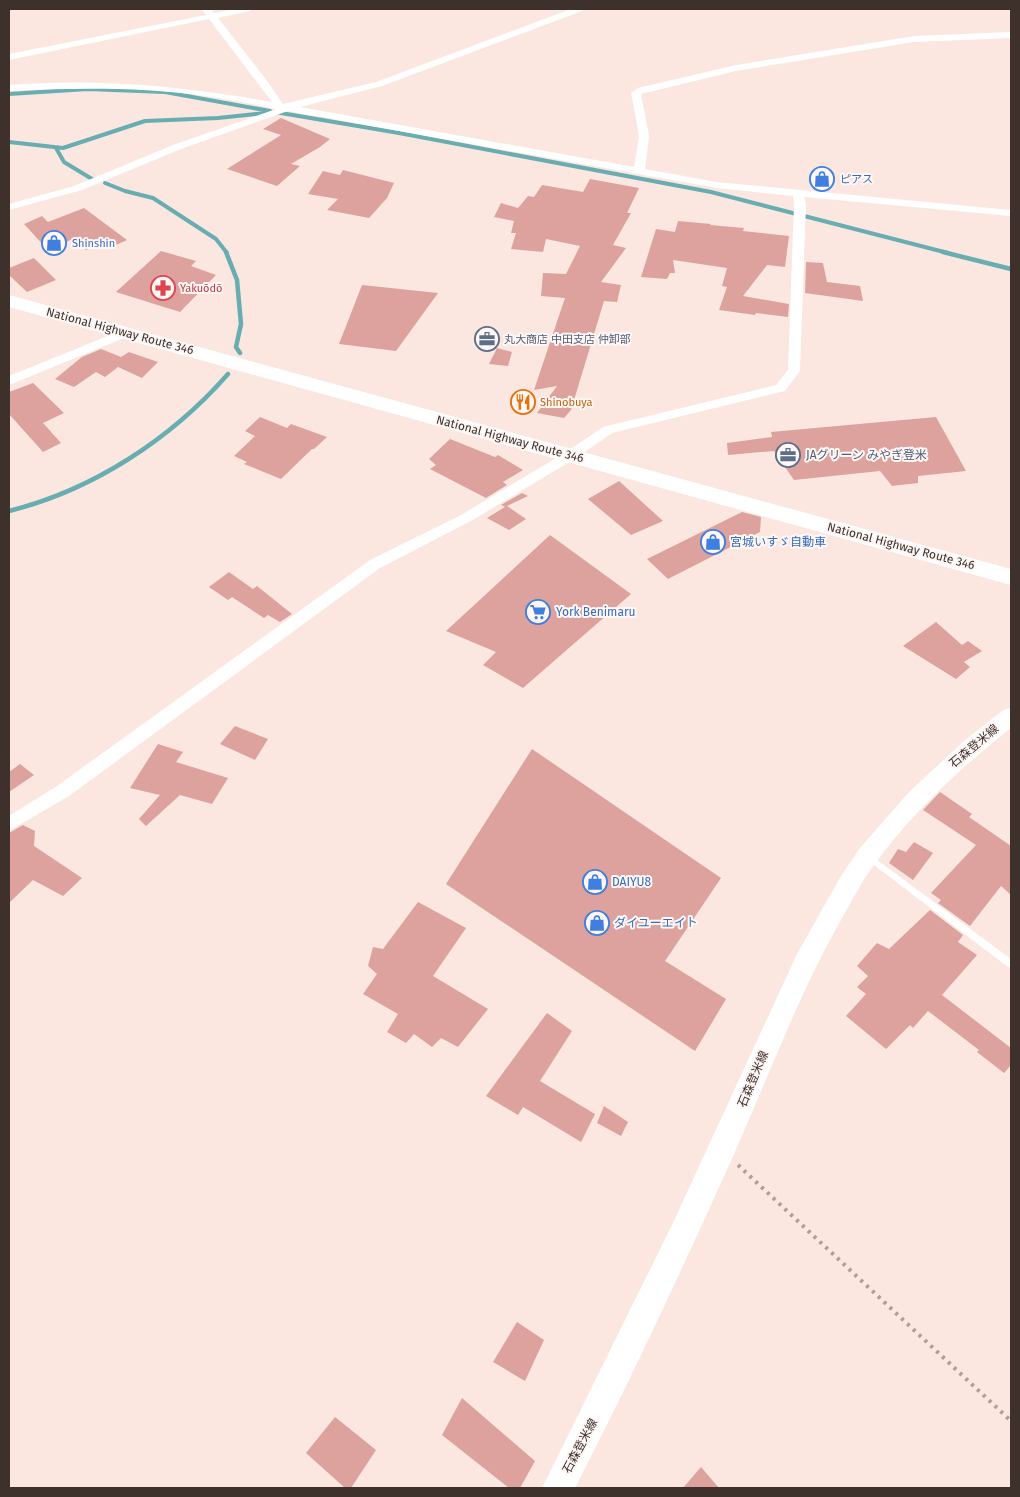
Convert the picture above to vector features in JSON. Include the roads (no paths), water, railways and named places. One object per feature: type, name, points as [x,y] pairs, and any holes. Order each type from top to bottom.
[{"type":"highway","name":"National Highway Route 346","points":[[9,301],[1011,577]]},
{"type":"main road","name":"石森登米線","points":[[558,1488],[608,1392],[722,1151],[804,962],[826,922],[868,856],[916,800],[944,771],[1011,716]]},
{"type":"street","points":[[9,57],[209,12],[247,9]]},
{"type":"street","points":[[9,207],[78,188],[177,147],[310,100],[379,84],[579,9]]},
{"type":"street","points":[[209,12],[279,105]]},
{"type":"street","points":[[639,172],[644,136],[636,93],[642,90],[736,68],[914,39],[1011,34]]},
{"type":"street","points":[[9,88],[95,84],[150,87],[279,105],[716,185],[1011,213]]},
{"type":"street","points":[[9,824],[63,790],[375,564],[466,518],[571,455],[608,430],[780,388],[794,371],[800,204],[798,193]]},
{"type":"street","points":[[9,381],[125,333]]},
{"type":"lane","points":[[868,856],[1011,964]]},
{"type":"waterway","points":[[9,94],[88,89],[165,92],[270,111]]},
{"type":"waterway","points":[[9,142],[63,148],[145,121],[218,118],[275,112],[399,133],[711,192],[948,253]]},
{"type":"waterway","points":[[56,148],[64,162],[92,179]]},
{"type":"waterway","points":[[105,183],[125,191],[153,198],[216,239],[227,253]]},
{"type":"waterway","points":[[226,252],[237,280],[241,324],[236,347],[240,353]]},
{"type":"waterway","points":[[943,252],[1011,269]]},
{"type":"waterway","points":[[9,511],[71,490],[129,459],[182,420],[228,374]]},
{"type":"place","name":"ピアス","points":[[822,179]]},
{"type":"place","name":"Shinshin","points":[[54,243]]},
{"type":"place","name":"Yakuōdō","points":[[163,288]]},
{"type":"place","name":"丸大商店 中田支店 仲卸部","points":[[487,339]]},
{"type":"place","name":"Shinobuya","points":[[523,402]]},
{"type":"place","name":"JAグリーン みやぎ登米","points":[[788,455]]},
{"type":"place","name":"宮城いすゞ自動車","points":[[713,542]]},
{"type":"place","name":"York Benimaru","points":[[538,612]]},
{"type":"place","name":"DAIYU8","points":[[595,882]]},
{"type":"place","name":"ダイユーエイト","points":[[597,923]]}]
